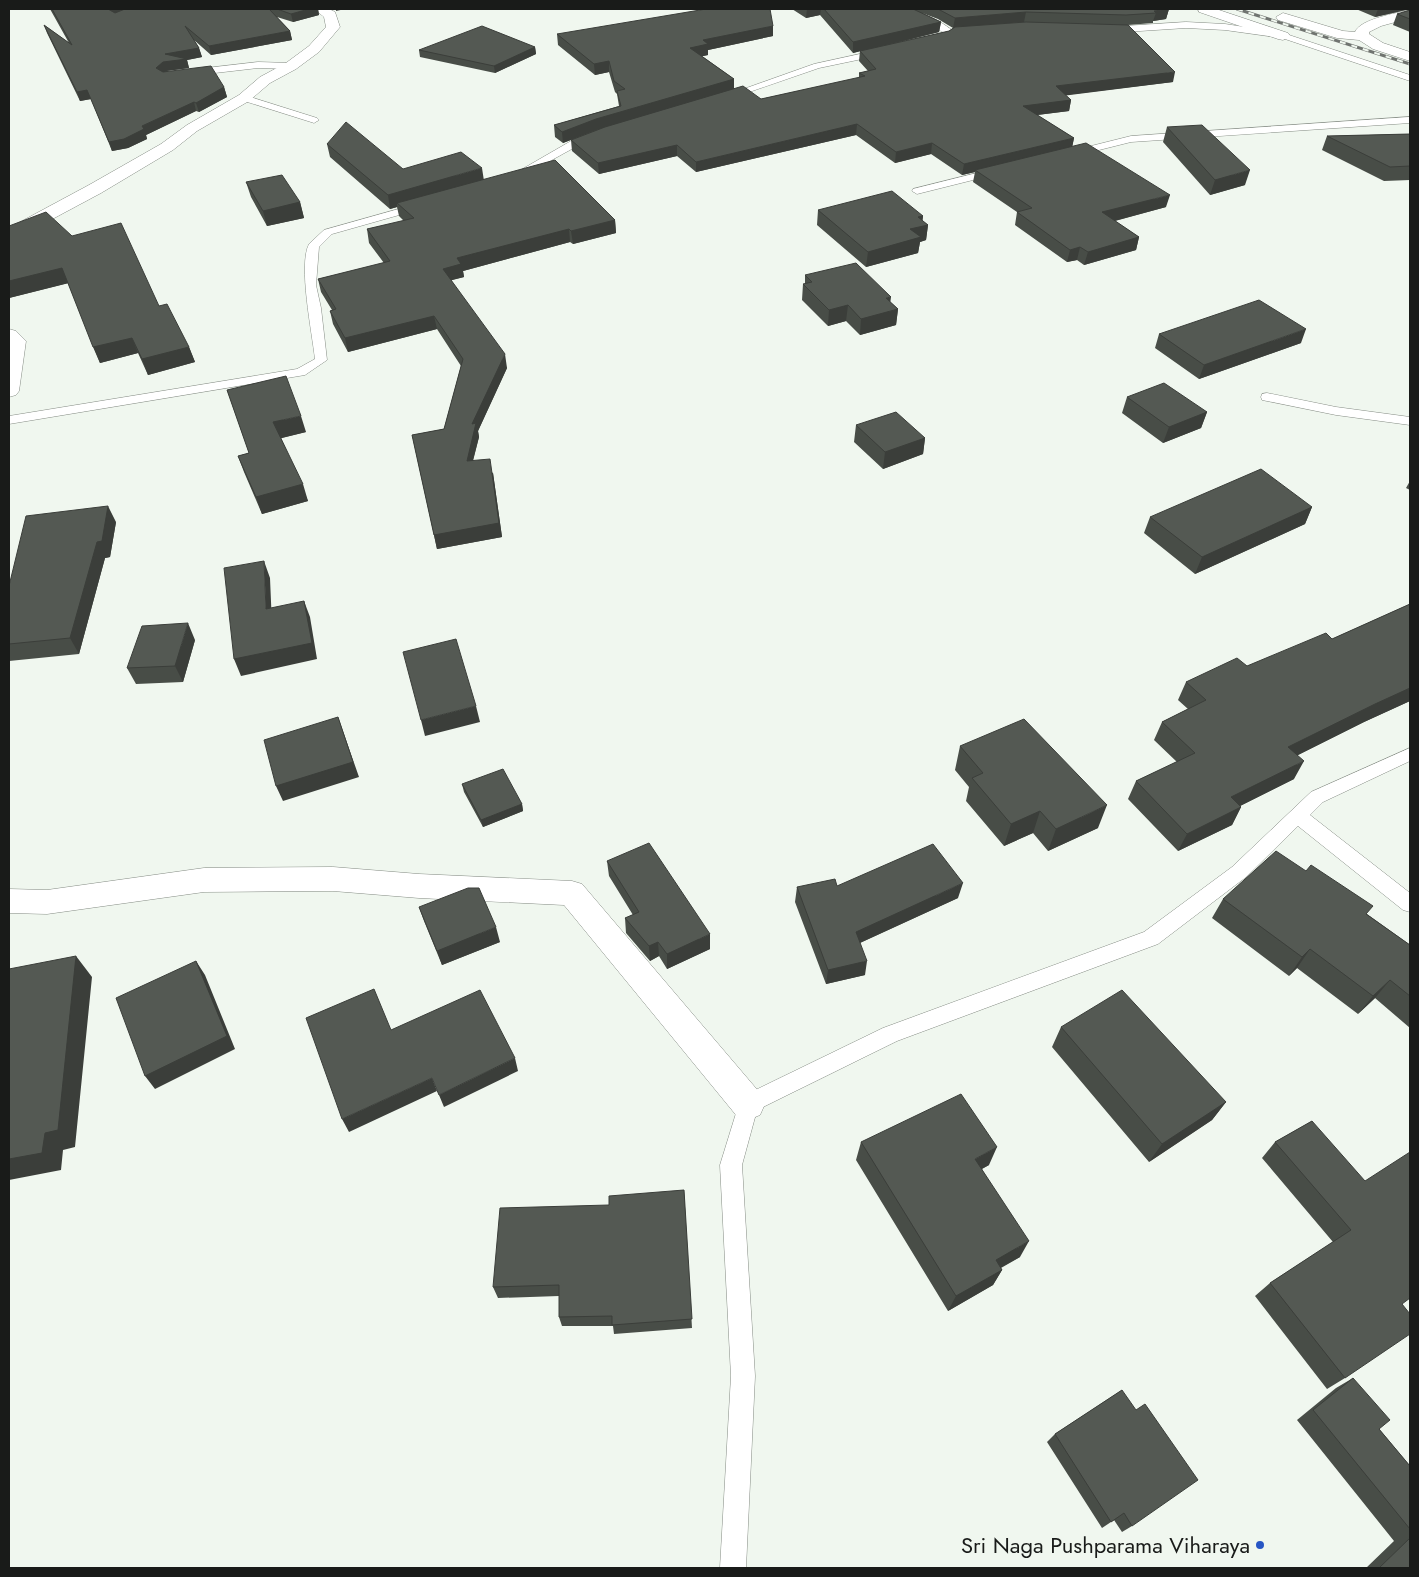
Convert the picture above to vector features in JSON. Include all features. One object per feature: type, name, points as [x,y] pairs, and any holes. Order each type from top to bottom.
[{"type":"street","points":[[9,235],[96,189],[167,147],[192,128],[244,98],[265,80],[291,66],[314,49],[333,27],[330,15],[320,9]]},
{"type":"street","points":[[1204,9],[1283,36]]},
{"type":"street","points":[[1362,36],[1362,30],[1376,23],[1410,14]]},
{"type":"street","points":[[1282,17],[1342,35],[1362,36],[1378,46],[1410,57]]},
{"type":"street","points":[[9,336],[16,341],[9,392]]},
{"type":"street","points":[[9,901],[47,902],[204,880],[333,879],[419,886],[572,893],[748,1104]]},
{"type":"lane","points":[[900,9],[956,32],[923,42]]},
{"type":"lane","points":[[1100,30],[1186,25],[1225,27],[1283,36],[1410,78]]},
{"type":"lane","points":[[714,101],[817,66],[898,48]]},
{"type":"lane","points":[[176,75],[258,65],[291,66]]},
{"type":"lane","points":[[244,98],[314,120]]},
{"type":"lane","points":[[1059,157],[1131,139],[1410,120]]},
{"type":"lane","points":[[506,180],[531,169],[575,143],[601,134]]},
{"type":"lane","points":[[916,191],[1011,168]]},
{"type":"lane","points":[[9,420],[301,372],[321,360],[315,308],[310,285],[313,246],[328,232],[434,202]]},
{"type":"lane","points":[[1268,397],[1336,411],[1410,421]]},
{"type":"lane","points":[[733,1568],[743,1376],[731,1165],[748,1104],[890,1034],[1150,938],[1238,872],[1317,797],[1410,754]]},
{"type":"lane","points":[[1298,816],[1410,904]]},
{"type":"building","points":[[52,9],[108,9],[115,13],[125,9],[269,9],[290,31],[209,46],[185,26],[199,48],[165,54],[187,59],[163,62],[156,68],[163,72],[211,66],[224,87],[196,103],[194,102],[142,126],[144,129],[124,139],[109,142],[87,90],[77,92],[44,25],[72,45]]},
{"type":"building","points":[[277,9],[309,9],[291,14]]},
{"type":"building","points":[[706,9],[770,9],[773,26],[703,40],[708,44],[690,48],[734,79],[596,119],[562,132],[554,125],[621,106],[617,91],[625,89],[614,81],[609,61],[594,64],[557,34]]},
{"type":"building","points":[[824,9],[913,9],[941,22],[853,42]]},
{"type":"building","points":[[938,9],[1169,9],[1154,11],[1156,13],[1126,15],[1026,12],[955,18]]},
{"type":"building","points":[[1410,10],[1410,19],[1397,14]]},
{"type":"building","points":[[1026,22],[1128,25],[1175,72],[1056,86],[1071,100],[1023,106],[1074,138],[964,164],[932,143],[896,152],[857,124],[696,162],[677,145],[598,163],[571,140],[605,127],[743,86],[761,99],[865,76],[859,73],[876,69],[860,51],[949,31],[955,27]]},
{"type":"building","points":[[482,26],[535,47],[494,66],[419,50]]},
{"type":"building","points":[[346,122],[403,169],[461,152],[482,168],[388,195],[327,144]]},
{"type":"building","points":[[1202,125],[1250,170],[1215,180],[1167,127]]},
{"type":"building","points":[[1410,134],[1410,166],[1390,167],[1327,136]]},
{"type":"building","points":[[1086,143],[1170,195],[1102,212],[1139,237],[1088,252],[1080,247],[1070,250],[1017,212],[1032,208],[975,170]]},
{"type":"building","points":[[555,160],[615,220],[571,231],[569,229],[457,258],[461,264],[443,269],[505,354],[472,424],[476,423],[467,461],[490,459],[499,523],[434,535],[412,435],[444,429],[463,359],[434,316],[345,338],[330,311],[336,309],[318,279],[390,261],[367,229],[414,218],[397,203]]},
{"type":"building","points":[[282,175],[300,202],[263,211],[246,182]]},
{"type":"building","points":[[892,191],[923,216],[918,217],[928,225],[910,229],[921,237],[868,252],[818,210]]},
{"type":"building","points":[[46,212],[72,236],[121,223],[159,306],[167,304],[189,347],[142,359],[132,338],[93,347],[62,268],[9,281],[9,226]]},
{"type":"building","points":[[856,263],[891,297],[886,298],[898,309],[861,319],[848,305],[829,310],[803,284],[812,282],[805,275]]},
{"type":"building","points":[[1259,300],[1306,329],[1204,365],[1159,334]]},
{"type":"building","points":[[286,376],[301,416],[273,422],[303,484],[256,497],[238,456],[249,453],[227,390]]},
{"type":"building","points":[[1164,383],[1207,412],[1169,427],[1127,397]]},
{"type":"building","points":[[896,412],[925,438],[885,452],[856,425]]},
{"type":"building","points":[[1261,469],[1312,507],[1202,557],[1150,517]]},
{"type":"building","points":[[108,506],[102,541],[97,542],[70,638],[9,644],[9,586],[26,516]]},
{"type":"building","points":[[264,561],[266,609],[304,601],[312,643],[234,659],[224,568]]},
{"type":"building","points":[[1410,604],[1410,688],[1288,747],[1304,761],[1231,797],[1241,807],[1187,834],[1136,781],[1195,753],[1162,722],[1206,700],[1186,682],[1237,658],[1247,666],[1326,633],[1332,639]]},
{"type":"building","points":[[188,623],[175,666],[127,668],[142,626]]},
{"type":"building","points":[[456,639],[476,706],[421,720],[403,652]]},
{"type":"building","points":[[338,717],[353,762],[276,786],[264,740]]},
{"type":"building","points":[[1024,719],[1107,805],[1056,829],[1040,811],[1011,824],[972,778],[983,773],[960,746]]},
{"type":"building","points":[[503,769],[522,804],[481,820],[462,784]]},
{"type":"building","points":[[649,843],[710,934],[667,954],[658,942],[649,946],[625,918],[639,912],[607,861]]},
{"type":"building","points":[[933,844],[963,883],[856,932],[867,961],[828,970],[797,887],[835,879],[837,886]]},
{"type":"building","points":[[1276,851],[1306,871],[1311,865],[1373,906],[1366,914],[1410,945],[1410,996],[1390,980],[1373,996],[1310,949],[1302,957],[1223,899]]},
{"type":"building","points":[[468,888],[479,888],[496,927],[437,951],[419,907]]},
{"type":"building","points":[[76,956],[58,1130],[45,1133],[42,1153],[9,1159],[9,969]]},
{"type":"building","points":[[196,961],[227,1036],[145,1076],[116,998]]},
{"type":"building","points":[[374,989],[391,1030],[480,990],[515,1058],[439,1095],[432,1078],[342,1119],[306,1018]]},
{"type":"building","points":[[1122,990],[1226,1102],[1162,1144],[1061,1027]]},
{"type":"building","points":[[961,1094],[997,1147],[975,1159],[1029,1241],[996,1260],[1002,1270],[956,1296],[861,1142]]},
{"type":"building","points":[[1312,1121],[1365,1181],[1410,1152],[1410,1298],[1402,1304],[1410,1314],[1410,1334],[1345,1378],[1270,1283],[1351,1230],[1275,1142]]},
{"type":"building","points":[[684,1190],[692,1319],[612,1325],[612,1316],[559,1317],[559,1285],[493,1287],[500,1208],[609,1205],[609,1196]]},
{"type":"building","points":[[1353,1378],[1390,1420],[1379,1429],[1410,1466],[1410,1529],[1313,1410]]},
{"type":"building","points":[[1122,1390],[1136,1410],[1145,1404],[1198,1480],[1132,1526],[1124,1513],[1111,1522],[1055,1434]]},
{"type":"building","points":[[1410,1538],[1410,1568],[1379,1568]]},
{"type":"railway","points":[[1237,9],[1410,64]]},
{"type":"place","name":"Sri Naga Pushparama Viharaya","points":[[1260,1545]]}]
